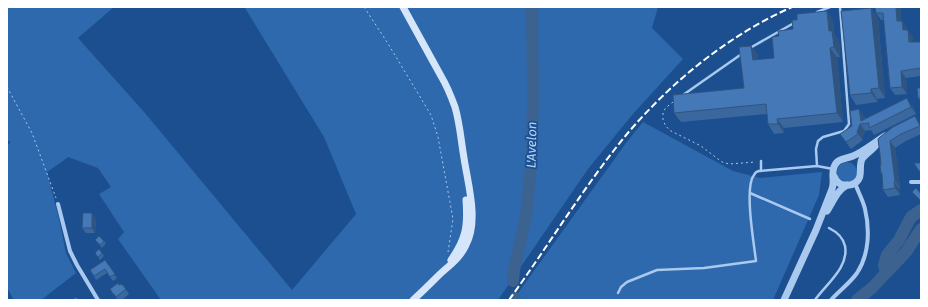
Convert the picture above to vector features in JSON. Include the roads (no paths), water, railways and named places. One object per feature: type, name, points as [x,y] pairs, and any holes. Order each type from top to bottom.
[{"type":"main road","points":[[403,7],[450,92],[458,118],[464,158],[467,212],[466,228],[460,245],[439,275],[413,300]]},
{"type":"street","points":[[784,300],[816,230],[832,189],[837,162],[841,159],[856,155],[888,134],[863,159],[860,169],[860,177],[851,184],[843,187],[816,230]]},
{"type":"street","points":[[846,158],[856,161],[860,169]]},
{"type":"street","points":[[834,172],[839,183],[843,185],[851,184]]},
{"type":"street","points":[[911,182],[921,182]]},
{"type":"street","points":[[831,300],[857,273],[866,253],[868,237],[866,216],[863,204],[851,184]]},
{"type":"street","points":[[58,204],[70,251],[77,266],[98,300]]},
{"type":"lane","points":[[811,15],[830,7]]},
{"type":"lane","points":[[817,166],[816,149],[818,141],[823,137],[844,131],[849,124],[840,7]]},
{"type":"lane","points":[[682,96],[746,51],[799,20]]},
{"type":"lane","points":[[761,161],[762,171]]},
{"type":"lane","points":[[618,293],[627,282],[657,270],[704,268],[756,261],[750,207],[751,181],[753,175],[762,171],[817,166],[834,172]]},
{"type":"lane","points":[[750,193],[810,219]]},
{"type":"lane","points":[[816,300],[838,272],[844,258],[845,249],[841,238],[835,231],[829,228]]},
{"type":"waterway","name":"L'Avelon","points":[[513,281],[514,270],[526,217],[532,158],[532,7]]},
{"type":"waterway","points":[[857,300],[872,288],[886,273],[884,265],[887,255],[899,240],[911,217],[921,210]]},
{"type":"waterway","points":[[886,273],[906,252],[921,229]]},
{"type":"railway","points":[[509,300],[596,174],[644,114],[682,78],[703,61],[746,31],[792,7]]}]
